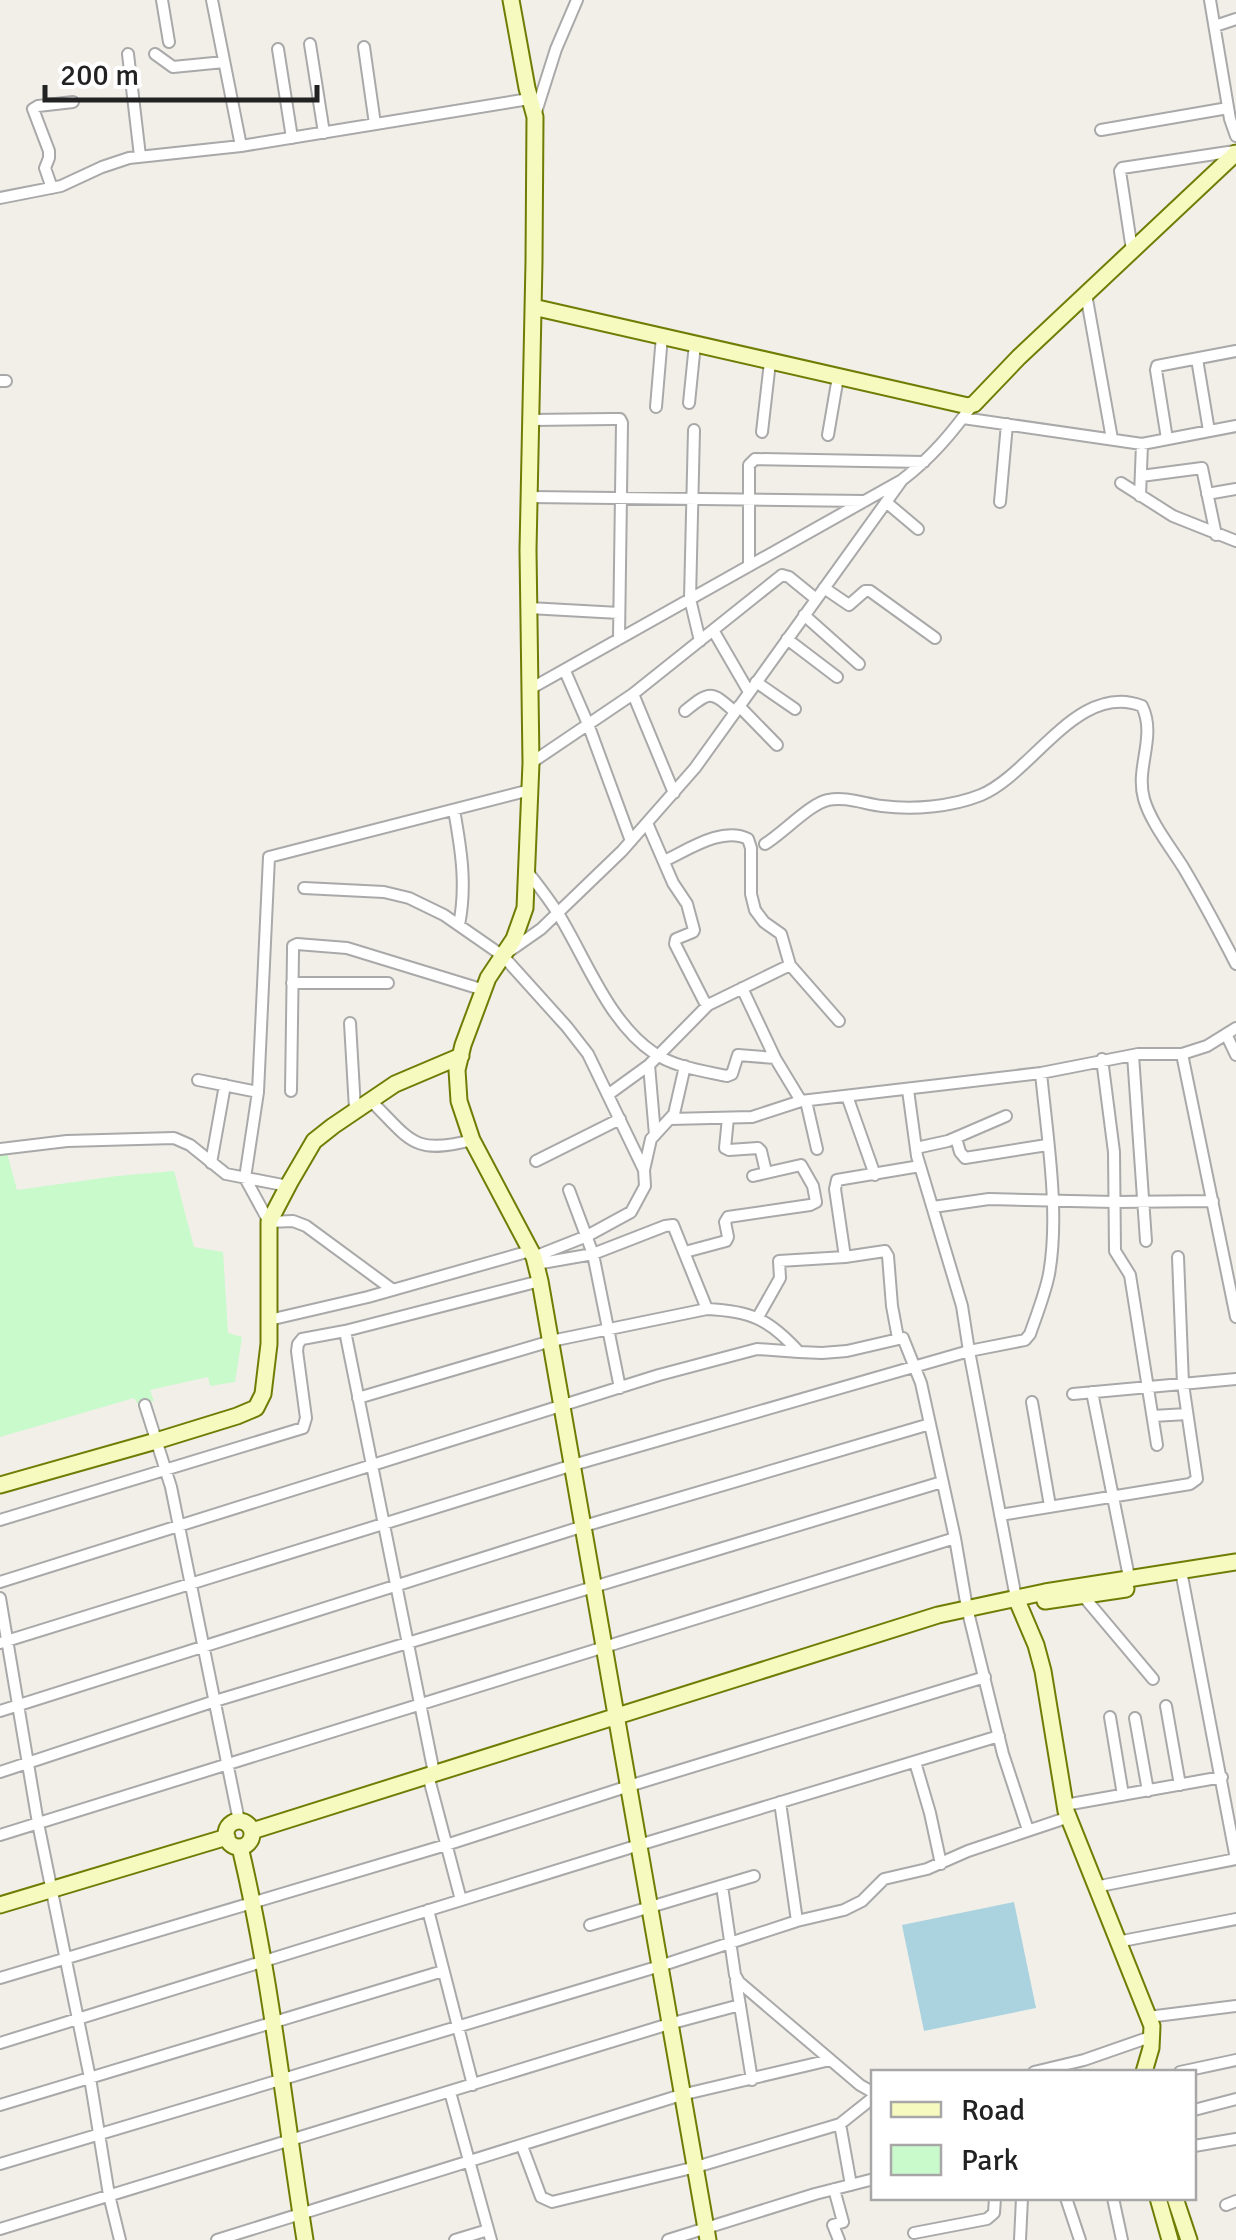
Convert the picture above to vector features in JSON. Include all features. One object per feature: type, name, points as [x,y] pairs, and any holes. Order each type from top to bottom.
[{"type":"street","points":[[162,0],[169,42]]},
{"type":"street","points":[[212,0],[240,146]]},
{"type":"street","points":[[512,0],[534,117],[530,790],[524,908],[514,939],[488,978],[461,1056],[457,1070],[459,1101],[472,1140],[533,1257],[540,1281],[650,1906],[703,2235]]},
{"type":"street","points":[[534,117],[576,0]]},
{"type":"street","points":[[1210,0],[1236,136]]},
{"type":"street","points":[[1214,26],[1236,19]]},
{"type":"street","points":[[310,44],[324,133]]},
{"type":"street","points":[[364,47],[374,124]]},
{"type":"street","points":[[278,48],[292,138]]},
{"type":"street","points":[[128,54],[140,156]]},
{"type":"street","points":[[155,54],[169,65],[181,68],[224,62]]},
{"type":"street","points":[[1,194],[52,188],[102,166],[140,156],[240,146],[529,99]]},
{"type":"street","points":[[52,188],[45,168],[49,151],[33,109],[73,102]]},
{"type":"street","points":[[1101,130],[1228,108]]},
{"type":"street","points":[[1132,250],[1122,168],[1236,152]]},
{"type":"street","points":[[530,689],[902,480],[925,462],[1018,357],[1236,152]]},
{"type":"street","points":[[1086,294],[1112,439]]},
{"type":"street","points":[[534,307],[960,406],[974,404]]},
{"type":"street","points":[[656,408],[662,336]]},
{"type":"street","points":[[689,403],[695,344]]},
{"type":"street","points":[[1167,439],[1157,366],[1236,351]]},
{"type":"street","points":[[1196,359],[1209,431]]},
{"type":"street","points":[[762,432],[770,362]]},
{"type":"street","points":[[828,435],[838,377]]},
{"type":"street","points":[[963,418],[1142,444],[1236,426]]},
{"type":"street","points":[[531,420],[620,420],[624,428],[618,639]]},
{"type":"street","points":[[1000,502],[1007,424]]},
{"type":"street","points":[[694,430],[690,599],[700,641]]},
{"type":"street","points":[[1140,496],[1142,444]]},
{"type":"street","points":[[749,566],[751,462],[759,458],[925,462]]},
{"type":"street","points":[[1141,476],[1202,468],[1216,534]]},
{"type":"street","points":[[502,956],[558,913],[631,841],[696,768],[902,480]]},
{"type":"street","points":[[1120,484],[1173,516],[1236,541]]},
{"type":"street","points":[[1207,494],[1236,489]]},
{"type":"street","points":[[530,497],[866,500]]},
{"type":"street","points":[[886,502],[918,528]]},
{"type":"street","points":[[531,764],[633,694],[782,575],[816,599]]},
{"type":"street","points":[[824,588],[849,605],[870,591],[935,638]]},
{"type":"street","points":[[529,608],[619,614]]},
{"type":"street","points":[[804,616],[859,664]]},
{"type":"street","points":[[714,630],[749,692]]},
{"type":"street","points":[[787,638],[838,677]]},
{"type":"street","points":[[565,671],[631,841]]},
{"type":"street","points":[[756,682],[794,709]]},
{"type":"street","points":[[633,694],[674,793]]},
{"type":"street","points":[[685,710],[701,698],[714,695],[737,709],[778,745]]},
{"type":"street","points":[[765,844],[824,800],[906,808],[979,796],[1010,777],[1080,715],[1112,702],[1130,701],[1142,706],[1148,718],[1142,772],[1144,799],[1236,964]]},
{"type":"street","points":[[0,1485],[237,1416],[256,1408],[263,1394],[269,1344],[268,1222],[245,1178],[258,1092],[269,857],[530,790]]},
{"type":"street","points":[[454,810],[464,869],[459,925]]},
{"type":"street","points":[[648,823],[673,882],[687,904],[694,930],[676,939],[675,944],[708,1005]]},
{"type":"street","points":[[664,861],[727,834],[748,839],[755,910],[781,934],[790,964],[839,1021]]},
{"type":"street","points":[[526,870],[558,913],[604,995],[653,1060],[728,1076],[738,1055],[775,1058]]},
{"type":"street","points":[[304,888],[384,892],[409,898],[459,925],[502,956],[577,1039],[597,1069],[644,1170]]},
{"type":"street","points":[[291,1091],[293,946],[300,943],[347,948],[484,990]]},
{"type":"street","points":[[609,1094],[653,1060],[708,1005],[790,964]]},
{"type":"street","points":[[292,983],[388,984]]},
{"type":"street","points":[[742,988],[775,1058],[804,1101],[816,1148]]},
{"type":"street","points":[[350,1023],[355,1110]]},
{"type":"street","points":[[670,1119],[760,1115],[804,1101],[1041,1072],[1133,1055],[1182,1054],[1207,1046],[1231,1031],[1236,1055]]},
{"type":"street","points":[[1182,1054],[1236,1316]]},
{"type":"street","points":[[1133,1055],[1146,1241]]},
{"type":"street","points":[[268,1222],[314,1141],[395,1084],[461,1056]]},
{"type":"street","points":[[1102,1059],[1114,1152],[1115,1251],[1129,1271],[1157,1445]]},
{"type":"street","points":[[653,1060],[648,1081],[655,1135]]},
{"type":"street","points":[[268,1320],[533,1257],[587,1236],[631,1212],[645,1186],[648,1146],[676,1110],[684,1066]]},
{"type":"street","points":[[4,1642],[573,1465],[968,1351],[1025,1340],[1049,1272],[1052,1200],[1041,1072]]},
{"type":"street","points":[[198,1080],[258,1092]]},
{"type":"street","points":[[211,1163],[225,1085]]},
{"type":"street","points":[[908,1090],[920,1166],[962,1306],[1016,1598],[1043,1671],[1067,1811],[1153,2036],[1144,2070]]},
{"type":"street","points":[[847,1096],[875,1175]]},
{"type":"street","points":[[370,1100],[420,1145],[438,1148],[472,1140]]},
{"type":"street","points":[[916,1148],[956,1138],[1006,1116]]},
{"type":"street","points":[[728,1118],[725,1148],[758,1148],[766,1172]]},
{"type":"street","points":[[536,1161],[620,1119]]},
{"type":"street","points":[[0,1149],[67,1141],[156,1137],[182,1140],[226,1174],[288,1186]]},
{"type":"street","points":[[956,1138],[964,1158],[1048,1145]]},
{"type":"street","points":[[685,1252],[726,1241],[724,1222],[728,1217],[814,1204],[814,1186],[801,1165],[753,1176]]},
{"type":"street","points":[[845,1257],[835,1184],[841,1178],[920,1166]]},
{"type":"street","points":[[569,1190],[592,1254],[620,1388]]},
{"type":"street","points":[[933,1207],[989,1199],[1213,1202]]},
{"type":"street","points":[[268,1222],[293,1221],[306,1226],[393,1290]]},
{"type":"street","points":[[533,1257],[592,1254],[669,1225],[675,1228],[706,1309]]},
{"type":"street","points":[[758,1317],[780,1278],[779,1261],[881,1251],[887,1253],[898,1338]]},
{"type":"street","points":[[1000,1514],[1195,1482],[1183,1384],[1178,1257]]},
{"type":"street","points":[[0,1520],[304,1428],[298,1344],[302,1339],[540,1281]]},
{"type":"street","points":[[358,1398],[551,1341],[706,1309],[758,1317],[782,1334],[798,1352]]},
{"type":"street","points":[[344,1331],[421,1703],[431,1774],[461,1900]]},
{"type":"street","points":[[0,1582],[620,1388],[757,1349],[822,1353],[903,1338],[915,1366],[930,1424],[967,1608],[999,1736],[1028,1830]]},
{"type":"street","points":[[1073,1394],[1236,1379]]},
{"type":"street","points":[[1092,1392],[1130,1583]]},
{"type":"street","points":[[1032,1402],[1050,1506]]},
{"type":"street","points":[[0,1905],[233,1842],[250,1842],[227,1763],[166,1469],[145,1405]]},
{"type":"street","points":[[1153,1416],[1187,1414]]},
{"type":"street","points":[[0,1712],[584,1526],[930,1424]]},
{"type":"street","points":[[0,1772],[214,1701],[942,1482]]},
{"type":"street","points":[[0,1835],[955,1538]]},
{"type":"street","points":[[1182,1575],[1236,1562]]},
{"type":"street","points":[[305,2240],[253,1902],[229,1826],[246,1826],[431,1774],[938,1615],[1016,1598],[1236,1570]]},
{"type":"street","points":[[1095,1887],[1236,1859],[1182,1575]]},
{"type":"street","points":[[1083,1592],[1152,1679]]},
{"type":"street","points":[[0,1598],[4,1642],[120,2240]]},
{"type":"street","points":[[0,1978],[446,1845],[986,1677]]},
{"type":"street","points":[[1166,1706],[1180,1785]]},
{"type":"street","points":[[1110,1717],[1123,1795]]},
{"type":"street","points":[[1135,1718],[1148,1790]]},
{"type":"street","points":[[0,2042],[999,1736]]},
{"type":"street","points":[[914,1762],[941,1864]]},
{"type":"street","points":[[0,2164],[854,1906],[884,1879],[941,1864],[1067,1811],[1123,1795],[1222,1778]]},
{"type":"street","points":[[780,1802],[797,1921]]},
{"type":"street","points":[[590,1924],[754,1876]]},
{"type":"street","points":[[722,1886],[752,2080]]},
{"type":"street","points":[[428,1910],[473,2085]]},
{"type":"street","points":[[1117,1942],[1236,1918]]},
{"type":"street","points":[[0,2105],[443,1971]]},
{"type":"street","points":[[735,1975],[871,2095]]},
{"type":"street","points":[[0,2229],[740,2004]]},
{"type":"street","points":[[1148,2017],[1236,2006]]},
{"type":"street","points":[[1042,2070],[1153,2036]]},
{"type":"street","points":[[216,2240],[682,2096],[830,2060]]},
{"type":"street","points":[[1189,2070],[1236,2060]]},
{"type":"street","points":[[450,2092],[490,2235],[455,2240]]},
{"type":"street","points":[[522,2146],[540,2198],[560,2200],[692,2168],[840,2124],[871,2099]]},
{"type":"street","points":[[1196,2109],[1236,2099]]},
{"type":"street","points":[[840,2124],[852,2185]]},
{"type":"street","points":[[1196,2146],[1235,2143]]},
{"type":"street","points":[[668,2240],[703,2235],[871,2180]]},
{"type":"street","points":[[834,2190],[843,2222],[833,2225],[839,2240]]},
{"type":"street","points":[[914,2233],[987,2219],[994,2213],[994,2200]]},
{"type":"street","points":[[1020,2240],[1022,2200]]},
{"type":"street","points":[[1067,2200],[1080,2240]]},
{"type":"street","points":[[1113,2200],[1122,2240]]},
{"type":"street","points":[[1159,2200],[1170,2240]]},
{"type":"street","points":[[1176,2200],[1188,2240]]},
{"type":"green space","points":[[7,1153],[17,1190],[174,1171],[194,1247],[223,1252],[228,1333],[242,1337],[235,1382],[210,1386],[208,1377],[150,1390],[154,1401],[138,1404],[134,1398],[0,1437],[0,1155]]},
{"type":"water","points":[[1014,1902],[1036,2008],[924,2031],[902,1925]]}]
